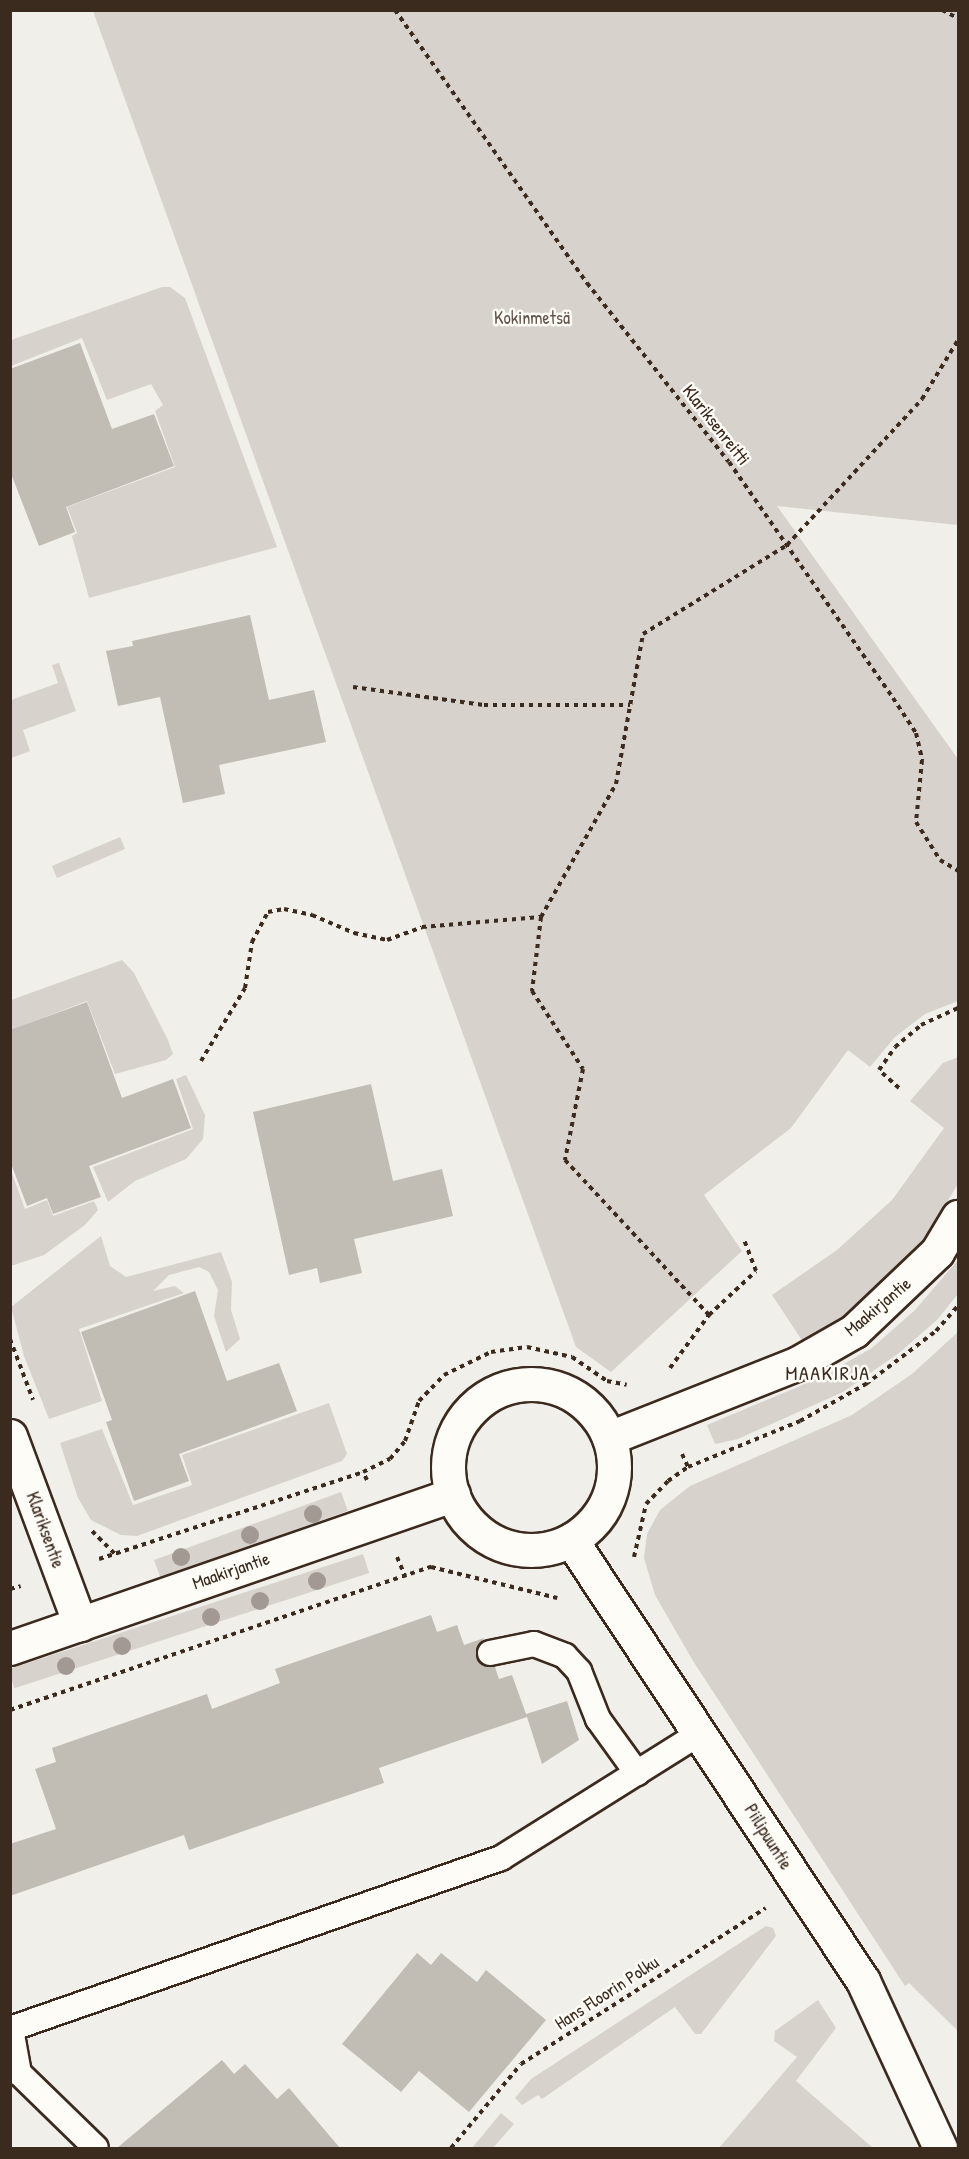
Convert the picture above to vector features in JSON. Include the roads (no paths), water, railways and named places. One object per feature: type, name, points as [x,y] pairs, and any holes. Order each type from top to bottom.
[{"type":"street","name":"Maakirjantie","points":[[609,1438],[659,1403],[798,1364],[854,1331],[937,1252],[958,1217]]},
{"type":"street","points":[[546,1384],[567,1391],[593,1410],[609,1438],[614,1467],[608,1499],[592,1523],[571,1539],[549,1548],[508,1547],[478,1532],[453,1495],[448,1467],[458,1427],[472,1408],[507,1387],[546,1384]]},
{"type":"street","name":"Klariksentie","points":[[10,1436],[80,1624]]},
{"type":"street","name":"Maakirjantie","points":[[10,1648],[453,1495]]},
{"type":"street","name":"Piilipuuntie","points":[[571,1539],[702,1732],[799,1886],[863,1981],[940,2148]]},
{"type":"lane","points":[[490,1653],[534,1644],[565,1656],[579,1671],[598,1719],[637,1773]]},
{"type":"lane","points":[[96,2148],[19,2073],[11,2029],[501,1858],[702,1732]]},
{"type":"district","name":"MAAKIRJA","points":[[828,1372]]},
{"type":"park label","name":"Kokinmetsä","points":[[532,318]]}]
